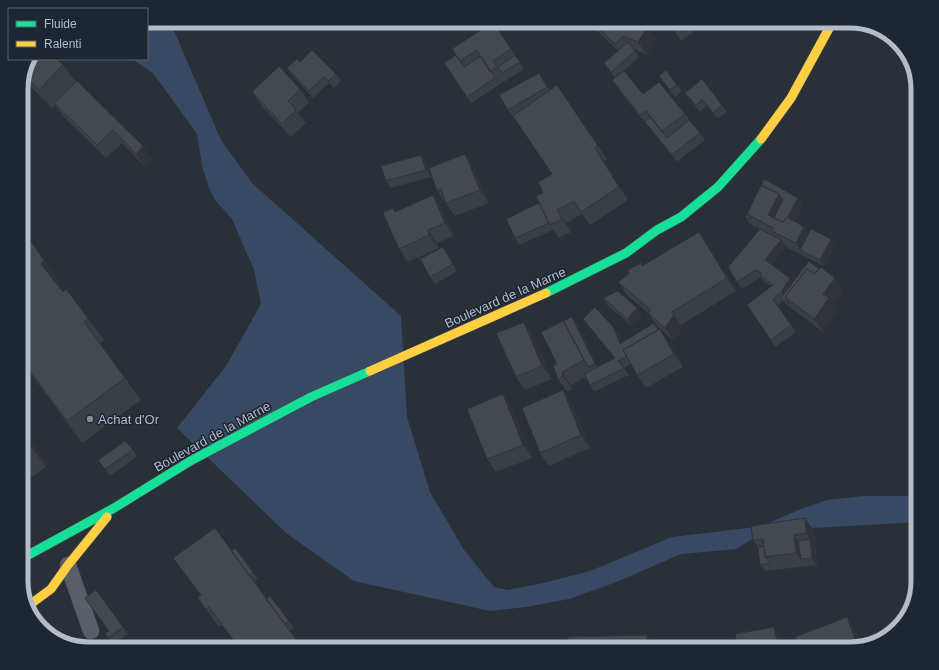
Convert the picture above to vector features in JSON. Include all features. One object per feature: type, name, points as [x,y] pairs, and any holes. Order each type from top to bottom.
[{"type":"main road","name":"Boulevard de la Marne","points":[[28,555],[114,508],[192,460],[311,397],[565,284],[626,253],[657,230],[686,213],[718,187],[757,145],[791,98],[829,28]]},
{"type":"main road","name":"Boulevard de la Marne","points":[[33,604],[51,588],[114,508]]},
{"type":"lane","points":[[68,565],[91,631]]},
{"type":"water","points":[[148,28],[172,28],[221,140],[252,183],[401,316],[407,417],[430,492],[464,550],[494,587],[507,590],[539,584],[590,571],[672,537],[756,527],[827,500],[863,496],[911,496],[911,522],[812,528],[759,535],[736,549],[681,554],[614,583],[569,599],[526,607],[490,611],[354,581],[286,533],[177,428],[226,366],[261,304],[254,270],[232,219],[215,200],[209,188],[202,166],[197,134],[153,73],[134,60],[148,60]]},
{"type":"building","points":[[484,28],[497,28],[511,49],[493,61],[497,67],[490,72],[477,50],[460,61],[452,49]]},
{"type":"building","points":[[599,28],[647,28],[638,42],[623,36],[615,44]]},
{"type":"building","points":[[628,42],[635,51],[611,72],[604,63]]},
{"type":"building","points":[[312,50],[336,74],[329,81],[324,77],[309,91],[287,68],[297,59],[300,62]]},
{"type":"building","points":[[456,55],[464,67],[481,56],[495,78],[467,97],[444,63]]},
{"type":"building","points":[[515,55],[520,62],[502,73],[498,67]]},
{"type":"building","points":[[35,60],[58,60],[63,65],[39,90],[29,80],[34,62]]},
{"type":"building","points":[[279,66],[300,89],[288,101],[296,110],[282,124],[252,92]]},
{"type":"building","points":[[666,70],[677,85],[670,90],[659,76]]},
{"type":"building","points":[[624,71],[643,94],[659,82],[685,114],[662,131],[646,111],[640,115],[612,80]]},
{"type":"building","points":[[539,73],[547,87],[508,110],[499,95]]},
{"type":"building","points":[[702,79],[722,105],[713,113],[702,99],[696,105],[685,93]]},
{"type":"building","points":[[77,81],[143,146],[136,154],[113,130],[97,145],[54,103]]},
{"type":"building","points":[[557,85],[598,146],[595,148],[619,187],[581,212],[574,201],[557,210],[562,219],[550,225],[536,196],[543,193],[538,182],[552,174],[513,116]]},
{"type":"building","points":[[650,117],[667,138],[689,120],[700,133],[672,155],[645,122]]},
{"type":"building","points":[[465,154],[480,190],[446,203],[441,189],[437,191],[429,168]]},
{"type":"building","points":[[421,155],[426,170],[386,181],[381,166]]},
{"type":"building","points":[[764,179],[798,198],[788,217],[783,222],[774,218],[783,200],[779,194],[761,185]]},
{"type":"building","points":[[761,185],[779,194],[768,215],[783,222],[787,217],[804,227],[796,243],[771,231],[773,228],[747,214]]},
{"type":"building","points":[[433,195],[445,223],[428,230],[429,235],[399,249],[383,213],[393,208],[395,212]]},
{"type":"building","points":[[539,203],[549,223],[515,238],[506,219]]},
{"type":"building","points":[[747,214],[751,220],[745,217]]},
{"type":"building","points":[[760,229],[781,240],[765,260],[790,278],[781,292],[773,299],[791,325],[771,340],[747,305],[773,285],[756,270],[737,282],[728,267]]},
{"type":"building","points":[[811,229],[831,239],[820,260],[800,250]]},
{"type":"building","points":[[699,232],[727,278],[672,312],[674,315],[665,328],[648,313],[651,310],[618,282],[629,274],[628,270],[641,263],[642,266]]},
{"type":"building","points":[[28,237],[44,260],[41,264],[63,292],[66,289],[88,318],[84,322],[125,378],[67,421],[28,368]]},
{"type":"building","points":[[443,247],[453,264],[430,277],[420,259]]},
{"type":"building","points":[[809,261],[819,269],[815,274],[807,269],[785,297],[789,304],[781,298]]},
{"type":"building","points":[[821,267],[835,278],[823,294],[829,298],[814,319],[785,297],[807,269],[815,274]]},
{"type":"building","points":[[618,291],[637,308],[627,319],[603,298]]},
{"type":"building","points":[[595,307],[614,328],[620,344],[654,323],[658,330],[623,350],[627,356],[618,361],[624,368],[590,385],[584,374],[615,358],[583,319]]},
{"type":"building","points":[[572,317],[595,364],[588,367],[563,321]]},
{"type":"building","points":[[563,321],[584,360],[562,372],[563,376],[558,379],[553,366],[557,364],[541,332]]},
{"type":"building","points":[[524,322],[542,366],[516,377],[496,333]]},
{"type":"building","points":[[660,329],[674,354],[637,375],[623,350]]},
{"type":"building","points":[[563,390],[581,435],[540,453],[522,408]]},
{"type":"building","points":[[503,394],[523,445],[487,459],[467,409]]},
{"type":"building","points":[[28,436],[31,440],[28,447]]},
{"type":"building","points":[[125,441],[133,450],[105,469],[98,460]]},
{"type":"building","points":[[805,518],[806,533],[794,535],[796,553],[765,557],[763,539],[753,540],[751,526]]},
{"type":"building","points":[[215,528],[298,642],[235,642],[209,607],[206,609],[198,598],[201,595],[173,558]]},
{"type":"building","points":[[810,539],[812,558],[801,559],[798,541]]},
{"type":"building","points":[[764,546],[765,557],[770,563],[760,565],[758,547]]},
{"type":"building","points":[[235,548],[253,572],[249,575],[231,551]]},
{"type":"building","points":[[96,590],[123,627],[108,638],[105,633],[109,631],[85,598]]},
{"type":"building","points":[[270,596],[289,621],[285,624],[266,599]]},
{"type":"building","points":[[847,617],[856,641],[797,642],[795,637]]},
{"type":"building","points":[[774,627],[777,642],[737,642],[735,634]]},
{"type":"building","points":[[647,635],[648,642],[568,642],[568,637]]},
{"type":"traffic: fast","points":[[546,293],[626,253],[657,230],[681,217],[718,187],[761,139]]},
{"type":"traffic: fast","points":[[28,555],[114,508],[192,460],[311,397],[370,371]]},
{"type":"traffic: slow","points":[[761,139],[791,98],[829,28]]},
{"type":"traffic: slow","points":[[370,371],[546,293]]},
{"type":"traffic: slow","points":[[33,603],[51,589],[68,565],[107,517]]},
{"type":"place","name":"Achat d'Or","points":[[90,419]]}]
